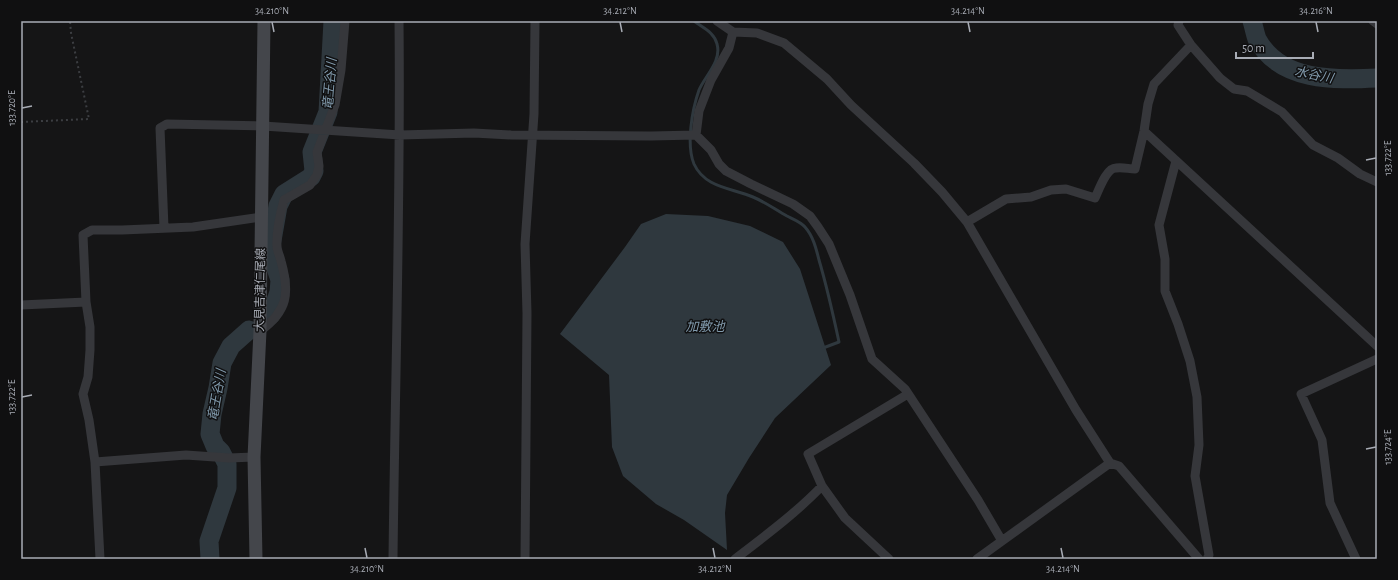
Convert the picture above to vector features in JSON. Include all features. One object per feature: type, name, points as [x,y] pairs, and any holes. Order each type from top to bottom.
[{"type":"main road","name":"大見吉津仁尾線","points":[[256,559],[254,457],[260,331],[264,21]]},
{"type":"street","points":[[260,331],[271,323],[281,310],[285,298],[287,289],[277,247],[279,218],[284,200],[310,184],[320,166],[318,152],[322,131],[335,105],[341,70],[344,21]]},
{"type":"street","points":[[393,559],[400,135],[399,21]]},
{"type":"street","points":[[525,559],[527,313],[525,244],[534,114],[535,21]]},
{"type":"street","points":[[716,21],[733,32],[757,32],[784,43],[827,79],[851,105],[914,163],[942,192],[966,222],[1076,410],[1110,463],[1119,466],[1199,559]]},
{"type":"street","points":[[1179,21],[1178,25],[1191,45],[1220,78],[1234,89],[1247,91],[1282,112],[1313,145],[1338,158],[1360,174],[1377,182]]},
{"type":"street","points":[[1373,21],[1377,24]]},
{"type":"street","points":[[696,135],[700,111],[711,80],[729,48],[733,32]]},
{"type":"street","points":[[966,222],[1006,199],[1031,197],[1051,190],[1066,189],[1095,198],[1106,175],[1111,169],[1135,169],[1144,131],[1148,104],[1154,84],[1191,45]]},
{"type":"street","points":[[164,228],[160,128],[167,124],[263,126],[400,135],[474,133],[532,135],[696,135],[711,150],[719,164],[726,171],[793,204],[810,216],[829,244],[850,295],[872,359],[905,389],[978,500],[1002,541]]},
{"type":"street","points":[[1144,131],[1377,346]]},
{"type":"street","points":[[1176,162],[1159,225],[1165,259],[1166,291],[1190,361],[1197,398],[1199,445],[1195,476],[1209,555],[1207,559]]},
{"type":"street","points":[[100,559],[95,462],[90,420],[83,394],[88,377],[90,327],[86,302],[83,235],[92,230],[193,227],[261,217]]},
{"type":"street","points":[[21,305],[86,302]]},
{"type":"street","points":[[1356,559],[1330,503],[1322,440],[1301,394],[1377,359]]},
{"type":"street","points":[[889,559],[845,518],[822,486],[808,454],[908,394]]},
{"type":"street","points":[[95,462],[186,454],[229,458],[254,457]]},
{"type":"street","points":[[977,559],[1110,463]]},
{"type":"street","points":[[735,559],[812,497],[822,486]]},
{"type":"path","points":[[21,122],[89,118],[71,33],[70,21]]},
{"type":"water","name":"加敷池","points":[[666,214],[708,216],[750,226],[783,242],[800,269],[831,365],[775,418],[727,495],[725,513],[727,550],[684,520],[656,504],[623,476],[612,447],[609,375],[560,334],[641,224]]},
{"type":"waterway","name":"竜王谷川","points":[[271,315],[279,292],[280,280],[271,246],[278,206],[284,194],[311,177],[314,171],[312,152],[328,112],[333,21]]},
{"type":"waterway","points":[[694,21],[713,36],[716,40],[718,50],[715,62],[699,90],[694,107],[690,138],[690,147],[694,164],[699,172],[712,183],[757,199],[799,222],[808,231],[817,251],[839,342],[823,348]]},
{"type":"waterway","name":"水谷川","points":[[1252,21],[1257,39],[1267,53],[1280,64],[1294,71],[1327,78],[1377,78]]},
{"type":"waterway","name":"竜王谷川","points":[[210,559],[209,541],[227,488],[227,464],[221,452],[215,446],[210,434],[212,414],[222,363],[231,346],[249,330]]}]
